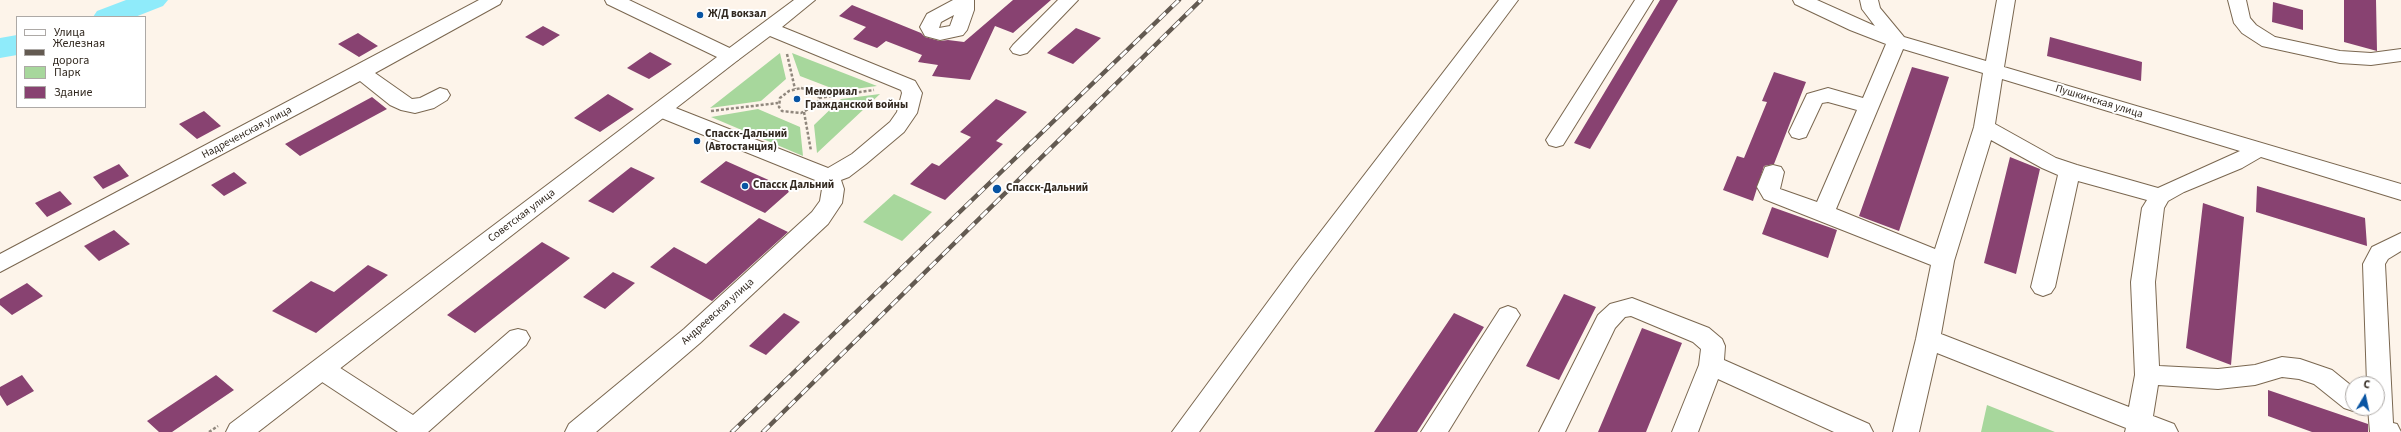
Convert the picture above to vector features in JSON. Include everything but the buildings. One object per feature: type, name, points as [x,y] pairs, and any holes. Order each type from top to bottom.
[{"type":"street","name":"Надреченская улица","points":[[0,264],[493,0]]},
{"type":"street","points":[[614,0],[731,56]]},
{"type":"street","name":"Советская улица","points":[[239,432],[667,112],[731,56],[777,31],[806,0]]},
{"type":"street","points":[[1020,49],[1069,0]]},
{"type":"street","points":[[1185,432],[1303,271],[1509,0]]},
{"type":"street","points":[[1556,140],[1644,0]]},
{"type":"street","name":"Пушкинская улица","points":[[1802,0],[1857,26],[1897,41],[2401,192]]},
{"type":"street","points":[[1822,213],[1897,41],[1871,9],[1869,0]]},
{"type":"street","points":[[1906,432],[1928,339],[1943,261],[1984,127],[2006,0]]},
{"type":"street","points":[[2237,0],[2241,19],[2249,29],[2269,42],[2340,57],[2370,60],[2401,55]]},
{"type":"street","points":[[667,112],[823,175],[841,172],[859,159],[897,127],[907,113],[911,102],[912,93],[908,86],[777,31]]},
{"type":"street","points":[[361,72],[397,100],[408,105],[415,106],[427,103],[440,95]]},
{"type":"street","points":[[1799,132],[1814,99],[1828,95],[1868,106]]},
{"type":"street","points":[[1984,127],[2049,163],[2070,171],[2160,196]]},
{"type":"street","points":[[2139,427],[2147,375],[2143,282],[2153,208],[2160,196],[2198,177],[2235,163],[2259,149]]},
{"type":"street","points":[[2043,287],[2070,171]]},
{"type":"street","points":[[1773,172],[1768,187],[1772,194],[1943,261]]},
{"type":"street","name":"Андреевская улица","points":[[578,432],[692,336],[820,218],[831,203],[833,189],[823,175]]},
{"type":"street","points":[[2384,431],[2374,264],[2380,253],[2401,241]]},
{"type":"street","points":[[1552,432],[1606,322],[1618,310],[1632,307],[1701,335],[1713,346],[1711,365],[1686,432]]},
{"type":"street","points":[[1434,432],[1508,315]]},
{"type":"street","points":[[322,369],[413,431],[518,338]]},
{"type":"street","points":[[1928,339],[2139,427],[2165,432]]},
{"type":"street","points":[[1711,365],[1860,432]]},
{"type":"street","points":[[2147,375],[2218,380],[2255,375],[2282,367],[2300,369],[2323,377],[2345,395]]},
{"type":"street","points":[[2368,416],[2384,431]]},
{"type":"path","points":[[777,31],[795,89]]},
{"type":"path","points":[[819,98],[908,86]]},
{"type":"path","points":[[778,103],[783,94],[795,89],[813,90],[819,98]]},
{"type":"path","points":[[778,103],[782,110],[787,113],[804,112],[813,108],[819,98]]},
{"type":"path","points":[[667,112],[778,103]]},
{"type":"path","points":[[804,112],[823,175]]},
{"type":"green space","points":[[780,53],[786,79],[761,101],[710,108]]},
{"type":"green space","points":[[792,53],[877,86],[839,91],[800,76]]},
{"type":"green space","points":[[880,94],[817,153],[814,125],[841,99]]},
{"type":"green space","points":[[758,109],[800,127],[803,156],[711,117]]},
{"type":"green space","points":[[894,194],[932,212],[902,241],[863,222]]},
{"type":"green space","points":[[1987,405],[2055,432],[1981,432]]},
{"type":"waterway","points":[[111,16],[153,0]]},
{"type":"waterway","points":[[0,48],[16,45]]},
{"type":"railway","points":[[732,432],[1179,0]]},
{"type":"railway","points":[[763,432],[1201,0]]},
{"type":"place","name":"Ж/Д вокзал","points":[[700,15]]},
{"type":"place","name":"Мемориал Гражданской войны","points":[[797,99]]},
{"type":"place","name":"Спасск-Дальний (Автостанция)","points":[[697,141]]},
{"type":"place","name":"Спасск Дальний","points":[[745,186]]},
{"type":"place","name":"Спасск-Дальний","points":[[997,189]]}]
